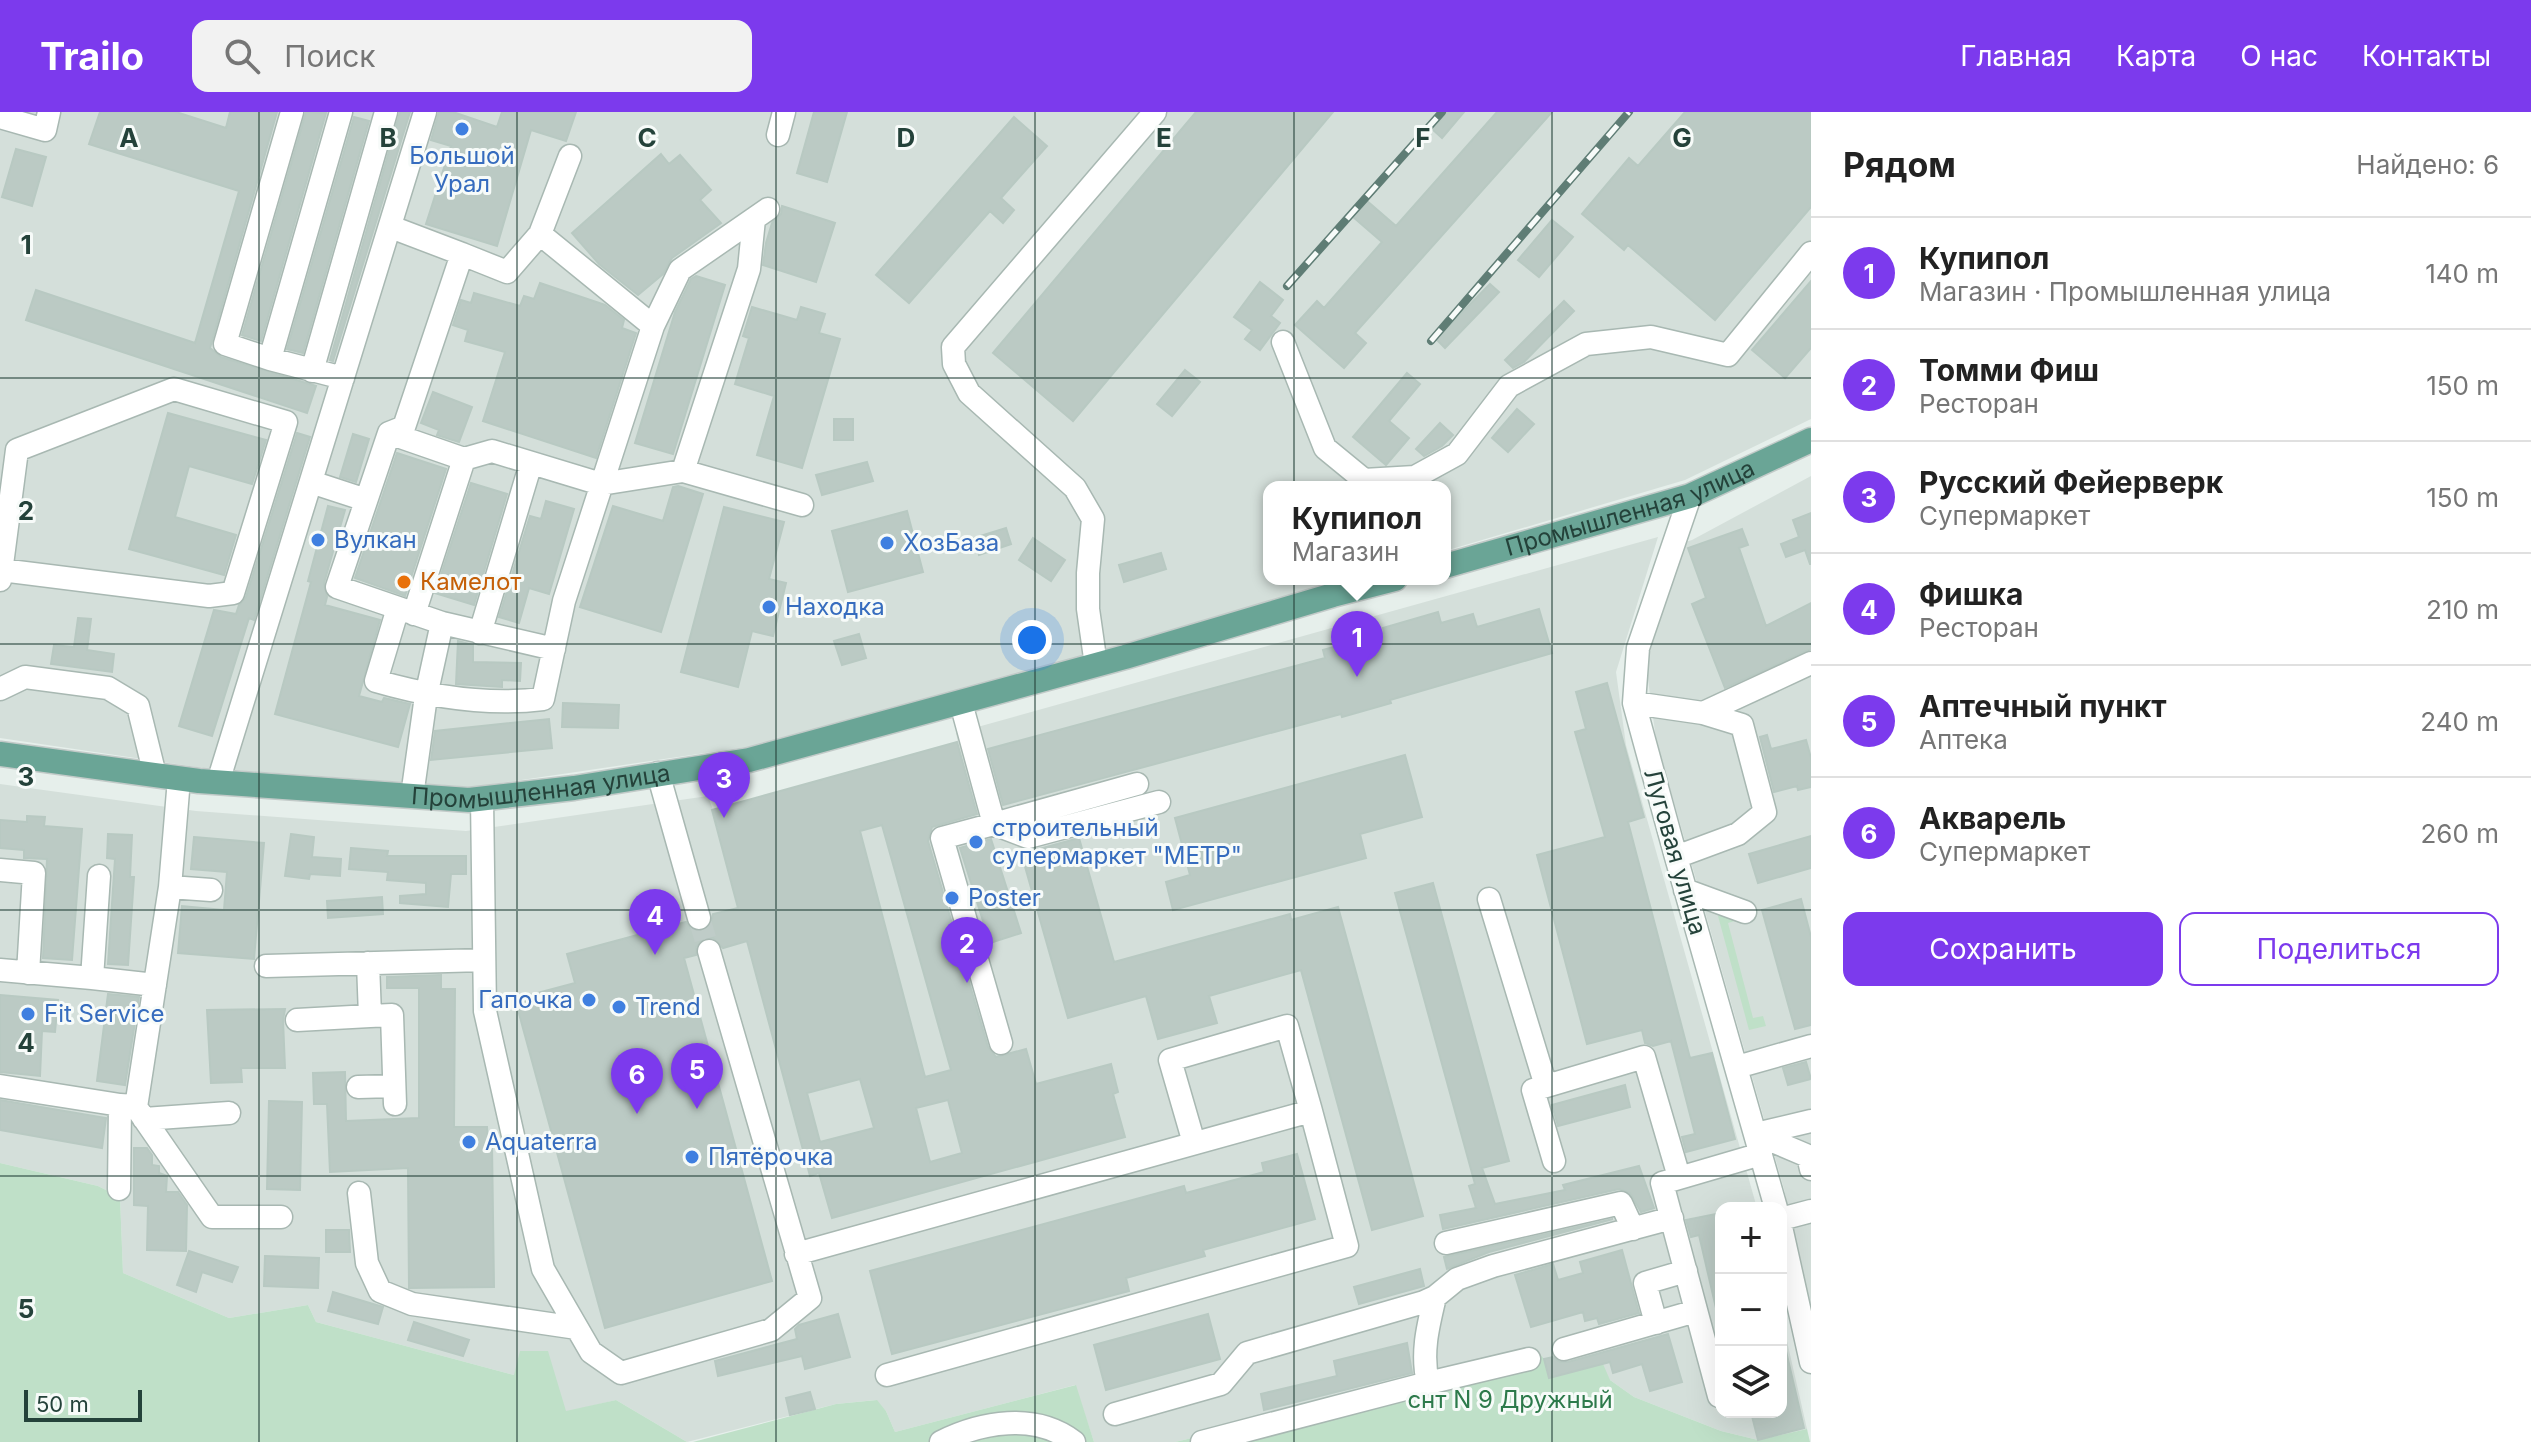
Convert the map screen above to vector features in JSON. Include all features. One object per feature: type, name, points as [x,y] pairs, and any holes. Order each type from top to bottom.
[{"type":"main road","name":"Промышленная улица","points":[[1451,564],[1690,496],[1811,440]]},
{"type":"main road","name":"Промышленная улица","points":[[0,754],[167,777],[469,800],[574,788],[749,760],[961,703],[1372,585]]},
{"type":"street","points":[[0,117],[45,130],[49,112]]},
{"type":"street","points":[[292,112],[225,344],[343,378]]},
{"type":"street","points":[[270,359],[341,112]]},
{"type":"street","points":[[312,371],[386,112]]},
{"type":"street","points":[[218,782],[425,112]]},
{"type":"street","points":[[778,135],[784,112]]},
{"type":"street","points":[[1096,665],[1088,609],[1093,519],[1075,488],[969,393],[954,364],[953,347],[1155,112]]},
{"type":"street","points":[[391,227],[507,272],[540,234],[570,156]]},
{"type":"street","points":[[464,459],[376,681],[426,696],[513,703],[543,699],[564,601],[653,326],[680,270],[761,214],[749,269],[683,471]]},
{"type":"street","points":[[540,234],[653,326]]},
{"type":"street","points":[[1283,342],[1325,448],[1364,480],[1415,477],[1457,454],[1509,386],[1586,344],[1651,337],[1728,355],[1811,253]]},
{"type":"street","points":[[462,254],[404,427],[389,433],[337,587],[442,623],[554,649]]},
{"type":"street","points":[[174,389],[286,422],[233,593],[209,596],[1,575],[9,449],[174,389]]},
{"type":"street","points":[[389,433],[464,459],[492,451],[601,484],[683,471],[802,505]]},
{"type":"street","points":[[480,633],[531,463]]},
{"type":"street","points":[[311,482],[366,500]]},
{"type":"street","name":"Луговая улица","points":[[1690,496],[1638,648],[1634,703],[1774,1202]]},
{"type":"street","points":[[412,796],[426,696],[442,623]]},
{"type":"street","points":[[1703,713],[1809,671]]},
{"type":"street","points":[[0,689],[25,677],[108,688],[138,706],[167,777],[170,887],[119,1189]]},
{"type":"street","points":[[961,703],[994,824]]},
{"type":"street","points":[[1634,703],[1703,713],[1742,725],[1765,812],[1738,834],[1676,857]]},
{"type":"street","points":[[658,773],[699,918]]},
{"type":"street","points":[[1001,1043],[942,838],[1137,784]]},
{"type":"street","points":[[482,799],[485,1011],[543,1269],[591,1352],[621,1373],[771,1330],[810,1298],[709,951]]},
{"type":"street","points":[[994,824],[1028,837],[1159,802]]},
{"type":"street","points":[[0,870],[34,873],[28,973]]},
{"type":"street","points":[[92,978],[99,876]]},
{"type":"street","points":[[170,887],[211,890]]},
{"type":"street","points":[[1685,890],[1745,912]]},
{"type":"street","points":[[1489,899],[1546,1086]]},
{"type":"street","points":[[266,966],[484,960]]},
{"type":"street","points":[[368,963],[370,1016]]},
{"type":"street","points":[[0,970],[155,985]]},
{"type":"street","points":[[297,1020],[392,1015],[395,1095],[358,1087]]},
{"type":"street","points":[[887,1375],[1347,1246],[1287,1026],[1170,1060],[1194,1143]]},
{"type":"street","points":[[1737,1067],[1807,1048]]},
{"type":"street","points":[[1554,1161],[1533,1090],[1644,1057],[1679,1177]]},
{"type":"street","points":[[0,1086],[133,1110],[229,1113]]},
{"type":"street","points":[[133,1110],[212,1217],[281,1217]]},
{"type":"street","points":[[796,1254],[1311,1111]]},
{"type":"street","points":[[1715,1381],[1662,1183],[1811,1121]]},
{"type":"street","points":[[1758,1144],[1808,1156],[1811,1169]]},
{"type":"street","points":[[359,1193],[367,1263],[380,1291],[412,1304],[577,1328]]},
{"type":"street","points":[[1446,1243],[1621,1203],[1633,1229]]},
{"type":"street","points":[[1787,1224],[1811,1211]]},
{"type":"street","points":[[1115,1414],[1221,1384],[1247,1353],[1435,1297],[1457,1279],[1493,1266],[1672,1218]]},
{"type":"street","points":[[1787,1227],[1811,1228]]},
{"type":"street","points":[[1787,1250],[1811,1362]]},
{"type":"street","points":[[1656,1323],[1645,1283],[1686,1271]]},
{"type":"street","points":[[1428,1383],[1425,1369],[1426,1336],[1435,1297]]},
{"type":"street","points":[[1564,1349],[1696,1311]]},
{"type":"street","points":[[1202,1442],[1529,1359]]},
{"type":"street","points":[[941,1442],[986,1425],[1012,1422],[1034,1425],[1074,1442]]},
{"type":"shaded area","points":[[0,112],[1811,112],[1811,419],[1685,480],[1451,549],[1451,481],[1263,481],[1263,585],[1328,585],[753,746],[473,787],[203,768],[0,738]]},
{"type":"shaded area","points":[[1811,476],[1811,1310],[1784,1189],[1656,739],[1646,665],[1682,543]]},
{"type":"shaded area","points":[[1658,537],[1616,672],[1626,745],[1755,1202],[1715,1202],[1715,1418],[1787,1418],[1787,1341],[1807,1429],[1758,1440],[1721,1431],[1634,1397],[1610,1380],[1549,1378],[1544,1359],[1175,1442],[1094,1442],[1075,1385],[895,1432],[886,1411],[876,1400],[836,1404],[687,1442],[616,1400],[566,1412],[514,1375],[316,1322],[308,1305],[229,1318],[123,1273],[120,1197],[98,1186],[0,1163],[0,784],[196,811],[466,831],[708,796],[713,810],[958,742],[956,733]]},
{"type":"green space","points":[[1736,912],[1738,920],[1728,923],[1753,1018],[1763,1016],[1766,1026],[1749,1030],[1718,916]]},
{"type":"green space","points":[[0,1163],[98,1186],[120,1197],[123,1273],[229,1318],[308,1305],[316,1322],[514,1375],[520,1351],[548,1351],[566,1411],[616,1400],[687,1442],[0,1442]]},
{"type":"green space","name":"снт N 9 Дружный","points":[[1539,1353],[1544,1359],[1549,1378],[1603,1364],[1610,1380],[1634,1397],[1721,1431],[1758,1440],[1807,1429],[1810,1442],[1175,1442],[1322,1407],[1509,1356]]},
{"type":"green space","points":[[1076,1385],[1094,1442],[693,1442],[836,1404],[877,1400],[886,1411],[895,1432]]},
{"type":"building","points":[[100,112],[176,112],[226,128],[230,112],[277,112],[210,348],[221,357],[316,386],[307,413],[26,320],[36,290],[195,343],[239,191],[89,144]]},
{"type":"building","points":[[306,112],[326,113],[261,341],[242,335]]},
{"type":"building","points":[[400,112],[410,112],[333,361],[330,360]]},
{"type":"building","points":[[439,112],[453,112],[497,127],[502,112],[576,112],[566,141],[531,130],[497,246],[426,224],[451,146],[431,140]]},
{"type":"building","points":[[814,112],[847,112],[827,182],[797,173]]},
{"type":"building","points":[[1196,112],[1333,112],[1073,421],[993,353]]},
{"type":"building","points":[[1447,112],[1464,112],[1442,138],[1432,129]]},
{"type":"building","points":[[1497,112],[1552,112],[1355,333],[1366,343],[1344,368],[1295,325],[1317,301],[1324,308],[1382,242],[1353,217],[1367,201],[1396,226]]},
{"type":"building","points":[[1685,112],[1811,112],[1811,207],[1715,320],[1628,245],[1624,250],[1582,214],[1629,158],[1638,166]]},
{"type":"building","points":[[354,117],[369,121],[303,353],[287,349]]},
{"type":"building","points":[[1014,117],[1047,146],[1001,198],[1014,210],[1003,223],[990,211],[909,303],[876,275]]},
{"type":"building","points":[[16,149],[46,157],[32,206],[2,197]]},
{"type":"building","points":[[661,154],[669,164],[680,155],[711,190],[700,200],[721,223],[672,258],[663,274],[638,295],[599,264],[572,233]]},
{"type":"building","points":[[782,206],[835,223],[816,282],[763,265],[772,223],[781,214]]},
{"type":"building","points":[[1552,220],[1573,237],[1539,277],[1518,260]]},
{"type":"building","points":[[696,276],[725,285],[673,454],[635,443],[675,312],[691,279]]},
{"type":"building","points":[[1811,281],[1811,348],[1785,378],[1752,350]]},
{"type":"building","points":[[1260,282],[1283,300],[1271,316],[1280,323],[1260,350],[1245,339],[1252,330],[1234,317]]},
{"type":"building","points":[[540,283],[605,305],[624,320],[622,328],[636,333],[596,458],[483,421],[505,352],[465,341],[468,330],[453,325],[461,300],[471,303],[474,293],[520,306],[524,296],[534,299]]},
{"type":"building","points":[[1490,284],[1499,292],[1445,348],[1436,339]]},
{"type":"building","points":[[1564,301],[1574,311],[1524,362],[1513,368],[1505,360]]},
{"type":"building","points":[[752,307],[797,320],[801,307],[825,314],[819,333],[840,339],[802,468],[757,455],[774,396],[735,384],[749,338],[743,336]]},
{"type":"building","points":[[1185,370],[1200,382],[1172,416],[1157,404]]},
{"type":"building","points":[[1407,373],[1420,384],[1389,421],[1409,438],[1386,465],[1353,437]]},
{"type":"building","points":[[433,392],[472,407],[459,442],[437,435],[439,430],[421,423]]},
{"type":"building","points":[[1517,409],[1534,424],[1508,452],[1492,438]]},
{"type":"building","points":[[168,413],[266,440],[252,484],[189,466],[175,517],[236,535],[224,575],[129,549]]},
{"type":"building","points":[[834,419],[853,419],[853,440],[834,440]]},
{"type":"building","points":[[1440,423],[1453,435],[1442,446],[1424,456],[1416,449]]},
{"type":"building","points":[[297,433],[310,437],[254,620],[249,618],[212,736],[179,726],[214,610],[236,614],[246,597]]},
{"type":"building","points":[[353,434],[369,439],[356,482],[340,477]]},
{"type":"building","points":[[397,453],[446,469],[405,596],[355,578]]},
{"type":"building","points":[[867,462],[873,481],[822,495],[816,475]]},
{"type":"building","points":[[471,483],[507,494],[474,605],[435,593]]},
{"type":"building","points":[[673,487],[703,494],[661,632],[580,607],[613,506],[663,521]]},
{"type":"building","points":[[546,501],[574,509],[549,594],[529,588],[519,623],[499,617],[530,516],[541,519]]},
{"type":"building","points":[[328,506],[345,510],[324,583],[325,605],[380,620],[359,696],[410,704],[398,747],[275,714]]},
{"type":"building","points":[[724,507],[784,522],[769,579],[786,583],[773,636],[752,631],[738,687],[681,672]]},
{"type":"building","points":[[907,511],[923,572],[848,592],[832,531]]},
{"type":"building","points":[[1811,513],[1810,564],[1805,550],[1786,557],[1781,544],[1799,537],[1793,520]]},
{"type":"building","points":[[1006,528],[1011,544],[979,555],[974,538]]},
{"type":"building","points":[[1742,529],[1748,545],[1739,548],[1766,626],[1811,603],[1811,649],[1725,688],[1692,604],[1706,598],[1688,548]]},
{"type":"building","points":[[1033,538],[1065,560],[1051,581],[1019,560]]},
{"type":"building","points":[[1161,553],[1166,569],[1124,582],[1119,565]]},
{"type":"building","points":[[1539,609],[1552,653],[1342,717],[1341,714],[1003,805],[988,749],[1325,658],[1323,650],[1384,633],[1383,628],[1438,612],[1441,623],[1473,614],[1477,627]]},
{"type":"building","points":[[78,618],[91,619],[87,650],[114,654],[112,672],[51,664],[54,645],[74,647]]},
{"type":"building","points":[[859,634],[866,658],[842,665],[834,641]]},
{"type":"building","points":[[458,641],[473,645],[473,662],[521,663],[520,681],[502,680],[502,687],[456,684]]},
{"type":"building","points":[[1607,683],[1644,817],[1628,822],[1690,1058],[1712,1053],[1735,1139],[1686,1152],[1682,1137],[1695,1134],[1671,1041],[1653,1046],[1645,1043],[1642,1030],[1587,1044],[1537,855],[1605,837],[1575,732],[1586,729],[1576,692]]},
{"type":"building","points":[[563,703],[619,705],[618,728],[562,727]]},
{"type":"building","points":[[549,719],[552,748],[431,760],[435,731]]},
{"type":"building","points":[[1767,735],[1771,749],[1806,740],[1811,758],[1811,787],[1798,790],[1797,786],[1774,792],[1760,737]]},
{"type":"building","points":[[957,742],[977,814],[932,827],[928,841],[988,1047],[996,1057],[1026,1049],[1036,1084],[1111,1064],[1118,1092],[1113,1094],[1125,1137],[832,1218],[819,1173],[810,1176],[747,941],[723,948],[713,938],[704,938],[696,947],[696,955],[684,958],[772,1281],[605,1328],[515,999],[575,983],[567,954],[686,922],[690,928],[702,932],[710,927],[713,914],[738,908],[712,810]],"holes":[[[882,825],[951,1070],[925,1077],[860,831]],[[860,1079],[874,1128],[820,1142],[807,1093]],[[948,1100],[962,1153],[930,1162],[916,1108]]]},
{"type":"building","points":[[1405,755],[1422,817],[1360,834],[1366,858],[1173,910],[1166,882],[1190,875],[1175,818]]},
{"type":"building","points":[[27,816],[45,817],[44,826],[82,829],[72,960],[43,958],[47,859],[24,858],[24,850],[0,848],[0,820],[27,822]]},
{"type":"building","name":"Fit Service","points":[[108,834],[132,835],[130,877],[134,877],[128,965],[108,964],[115,859],[107,858]]},
{"type":"building","points":[[291,834],[314,837],[312,857],[341,859],[340,876],[310,874],[309,879],[285,876]]},
{"type":"building","points":[[1811,836],[1811,868],[1758,883],[1749,854]]},
{"type":"building","points":[[194,837],[264,843],[254,959],[178,953],[182,906],[224,910],[227,872],[191,869]]},
{"type":"building","points":[[1079,838],[1114,962],[1290,914],[1291,920],[1338,907],[1423,1216],[1372,1230],[1301,970],[1209,996],[1217,1023],[1158,1039],[1146,996],[1068,1018],[1020,849],[1032,851]]},
{"type":"building","points":[[991,839],[1021,933],[990,943],[960,848]]},
{"type":"building","points":[[351,848],[388,851],[387,856],[466,856],[466,874],[451,874],[448,907],[400,903],[400,896],[426,894],[426,883],[387,880],[388,872],[349,869]]},
{"type":"building","points":[[1433,883],[1509,1161],[1482,1168],[1495,1204],[1565,1190],[1563,1185],[1639,1166],[1654,1208],[1641,1212],[1630,1193],[1619,1189],[1443,1229],[1440,1215],[1476,1208],[1469,1186],[1475,1184],[1395,893]]},
{"type":"building","points":[[382,897],[383,914],[328,918],[327,901]]},
{"type":"building","points":[[1801,899],[1811,937],[1811,1025],[1795,1029],[1762,910]]},
{"type":"building","points":[[441,975],[441,989],[455,989],[454,1127],[487,1127],[488,1145],[492,1145],[494,1287],[409,1288],[408,1168],[330,1172],[327,1104],[314,1104],[313,1073],[345,1072],[346,1121],[419,1118],[419,988],[387,988],[387,977]]},
{"type":"building","points":[[108,994],[139,997],[125,1085],[97,1081]]},
{"type":"building","points":[[0,995],[58,1000],[55,1032],[42,1031],[40,1076],[0,1072]]},
{"type":"building","points":[[285,1009],[285,1068],[241,1068],[242,1082],[211,1083],[207,1010]]},
{"type":"building","points":[[1806,1062],[1811,1079],[1788,1085],[1783,1068]]},
{"type":"building","points":[[1625,1085],[1630,1107],[1558,1126],[1552,1105]]},
{"type":"building","points":[[0,1100],[106,1118],[102,1148],[0,1130]]},
{"type":"building","points":[[269,1101],[302,1102],[300,1190],[267,1189]]},
{"type":"building","points":[[134,1148],[147,1148],[152,1155],[152,1165],[159,1166],[159,1173],[167,1176],[166,1192],[178,1192],[187,1205],[186,1251],[147,1250],[148,1206],[134,1205]]},
{"type":"building","points":[[1297,1154],[1315,1219],[1203,1250],[1205,1256],[1126,1278],[1129,1291],[892,1354],[870,1271],[1184,1186],[1186,1193],[1264,1172],[1262,1163]]},
{"type":"building","points":[[1715,1214],[1715,1304],[1699,1235],[1691,1237],[1686,1220]]},
{"type":"building","points":[[1613,1219],[1489,1252],[1447,1269],[1444,1257]]},
{"type":"building","points":[[326,1230],[349,1230],[350,1252],[326,1252]]},
{"type":"building","points":[[1622,1250],[1639,1313],[1599,1324],[1597,1318],[1585,1321],[1583,1312],[1531,1327],[1515,1275],[1553,1264],[1558,1280],[1583,1273],[1580,1262]]},
{"type":"building","points":[[189,1251],[238,1267],[232,1282],[202,1272],[196,1292],[177,1285]]},
{"type":"building","points":[[265,1256],[319,1258],[318,1288],[264,1286]]},
{"type":"building","points":[[1420,1269],[1424,1286],[1359,1304],[1354,1287]]},
{"type":"building","points":[[333,1292],[383,1307],[378,1324],[328,1311]]},
{"type":"building","points":[[838,1314],[850,1357],[805,1369],[802,1356],[718,1376],[715,1361],[797,1339],[795,1329],[799,1325]]},
{"type":"building","points":[[1208,1314],[1220,1359],[1106,1390],[1094,1345]]},
{"type":"building","points":[[414,1322],[469,1340],[463,1356],[408,1340]]},
{"type":"building","points":[[1668,1334],[1682,1382],[1650,1391],[1642,1364],[1613,1373],[1610,1362],[1549,1378],[1544,1359],[1553,1357],[1560,1362],[1568,1362]]},
{"type":"building","points":[[1407,1343],[1412,1373],[1264,1410],[1261,1394],[1337,1376],[1334,1361]]},
{"type":"building","points":[[1787,1355],[1804,1428],[1758,1440],[1752,1418],[1787,1418]]},
{"type":"building","points":[[810,1392],[815,1409],[790,1415],[786,1398]]},
{"type":"tunnel","points":[[699,918],[709,951]]},
{"type":"railway","points":[[1287,286],[1442,112]]},
{"type":"railway","points":[[1431,341],[1629,112]]},
{"type":"place","name":"Большой Урал","points":[[462,129]]},
{"type":"place","name":"Вулкан","points":[[318,540]]},
{"type":"place","name":"ХозБаза","points":[[887,543]]},
{"type":"place","name":"Камелот","points":[[404,582]]},
{"type":"place","name":"Находка","points":[[769,607]]},
{"type":"place","name":"Купипол","points":[[1357,677]]},
{"type":"place","name":"Русский Фейерверк","points":[[724,818]]},
{"type":"place","name":"строительный супермаркет \"МЕТР\"","points":[[976,842]]},
{"type":"place","name":"Poster","points":[[952,898]]},
{"type":"place","name":"Фишка","points":[[655,955]]},
{"type":"place","name":"Томми Фиш","points":[[967,983]]},
{"type":"place","name":"Гапочка","points":[[589,1000]]},
{"type":"place","name":"Trend","points":[[619,1007]]},
{"type":"place","name":"Fit Service","points":[[28,1014]]},
{"type":"place","name":"Аптечный пункт","points":[[697,1109]]},
{"type":"place","name":"Акварель","points":[[637,1114]]},
{"type":"place","name":"Aquaterra","points":[[469,1142]]},
{"type":"place","name":"Пятёрочка","points":[[692,1157]]}]
